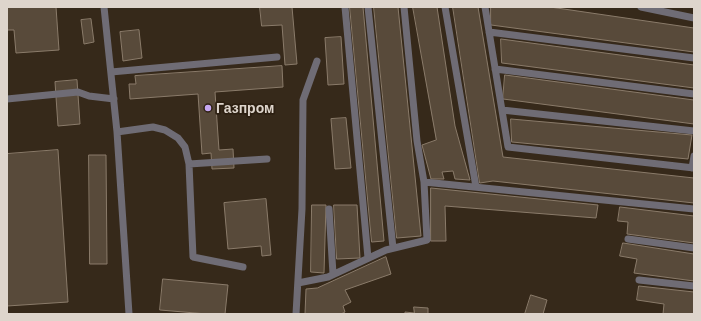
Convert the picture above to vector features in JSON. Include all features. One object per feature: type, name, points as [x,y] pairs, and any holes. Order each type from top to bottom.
[{"type":"lane","points":[[104,7],[117,132],[129,314]]},
{"type":"lane","points":[[345,7],[368,258]]},
{"type":"lane","points":[[368,7],[393,248]]},
{"type":"lane","points":[[298,283],[312,281],[333,274],[393,248],[427,240],[424,182],[417,141],[404,7]]},
{"type":"lane","points":[[445,7],[476,187]]},
{"type":"lane","points":[[485,7],[508,147],[693,168],[694,156]]},
{"type":"lane","points":[[641,7],[694,18]]},
{"type":"lane","points":[[489,32],[694,58]]},
{"type":"lane","points":[[111,72],[276,57]]},
{"type":"lane","points":[[296,314],[302,209],[303,100],[317,61]]},
{"type":"lane","points":[[495,69],[694,94]]},
{"type":"lane","points":[[7,99],[78,92],[88,96],[114,99]]},
{"type":"lane","points":[[502,110],[694,131]]},
{"type":"lane","points":[[117,132],[153,127],[165,130],[178,138],[185,147],[189,164],[193,257],[243,267]]},
{"type":"lane","points":[[189,164],[267,159]]},
{"type":"lane","points":[[424,182],[694,209]]},
{"type":"lane","points":[[329,209],[333,274]]},
{"type":"lane","points":[[628,239],[694,248]]},
{"type":"lane","points":[[639,280],[694,286]]},
{"type":"building","points":[[7,7],[56,7],[59,50],[16,53],[14,30],[8,30]]},
{"type":"building","points":[[260,7],[292,7],[297,64],[285,65],[282,25],[262,26]]},
{"type":"building","points":[[350,7],[363,7],[384,241],[372,242]]},
{"type":"building","points":[[374,7],[398,7],[421,236],[397,238]]},
{"type":"building","points":[[413,7],[437,7],[455,126],[470,180],[455,179],[453,171],[442,172],[444,179],[431,179],[422,145],[436,140]]},
{"type":"building","points":[[453,7],[478,7],[503,157],[694,178],[694,203],[493,181],[480,183]]},
{"type":"building","points":[[491,7],[550,7],[694,28],[694,52],[491,25]]},
{"type":"building","points":[[91,19],[94,42],[84,44],[81,20]]},
{"type":"building","points":[[139,30],[142,58],[123,61],[120,32]]},
{"type":"building","points":[[341,37],[344,84],[328,85],[325,38]]},
{"type":"building","points":[[501,39],[694,65],[694,88],[502,63]]},
{"type":"building","name":"Газпром","points":[[282,66],[283,87],[215,92],[219,150],[233,149],[234,168],[212,169],[211,153],[202,154],[198,94],[130,99],[129,84],[136,84],[135,76]]},
{"type":"building","points":[[505,75],[694,100],[694,124],[503,99]]},
{"type":"building","points":[[77,80],[80,124],[58,126],[55,82]]},
{"type":"building","points":[[346,118],[351,168],[335,169],[331,119]]},
{"type":"building","points":[[511,119],[692,135],[688,159],[512,142]]},
{"type":"building","points":[[58,150],[68,302],[7,306],[7,154]]},
{"type":"building","points":[[89,155],[106,155],[107,264],[90,264]]},
{"type":"building","points":[[431,188],[598,205],[596,218],[445,206],[446,241],[431,241]]},
{"type":"building","points":[[266,199],[271,255],[262,256],[261,246],[228,249],[224,203]]},
{"type":"building","points":[[312,205],[326,205],[324,273],[311,272]]},
{"type":"building","points":[[334,205],[357,205],[360,258],[337,259]]},
{"type":"building","points":[[620,207],[694,216],[694,243],[627,234],[628,222],[618,221]]},
{"type":"building","points":[[623,243],[694,254],[694,281],[634,273],[637,259],[620,256]]},
{"type":"building","points":[[386,257],[391,274],[345,290],[351,302],[343,306],[345,312],[341,314],[305,314],[306,289],[317,288]]},
{"type":"building","points":[[163,279],[228,285],[225,314],[160,310]]},
{"type":"building","points":[[639,286],[694,292],[694,314],[663,314],[664,304],[637,300]]},
{"type":"building","points":[[531,295],[547,300],[543,314],[525,314]]},
{"type":"building","points":[[414,307],[428,308],[428,314],[405,314],[405,312],[414,313]]},
{"type":"place","name":"Газпром","points":[[208,108]]}]
